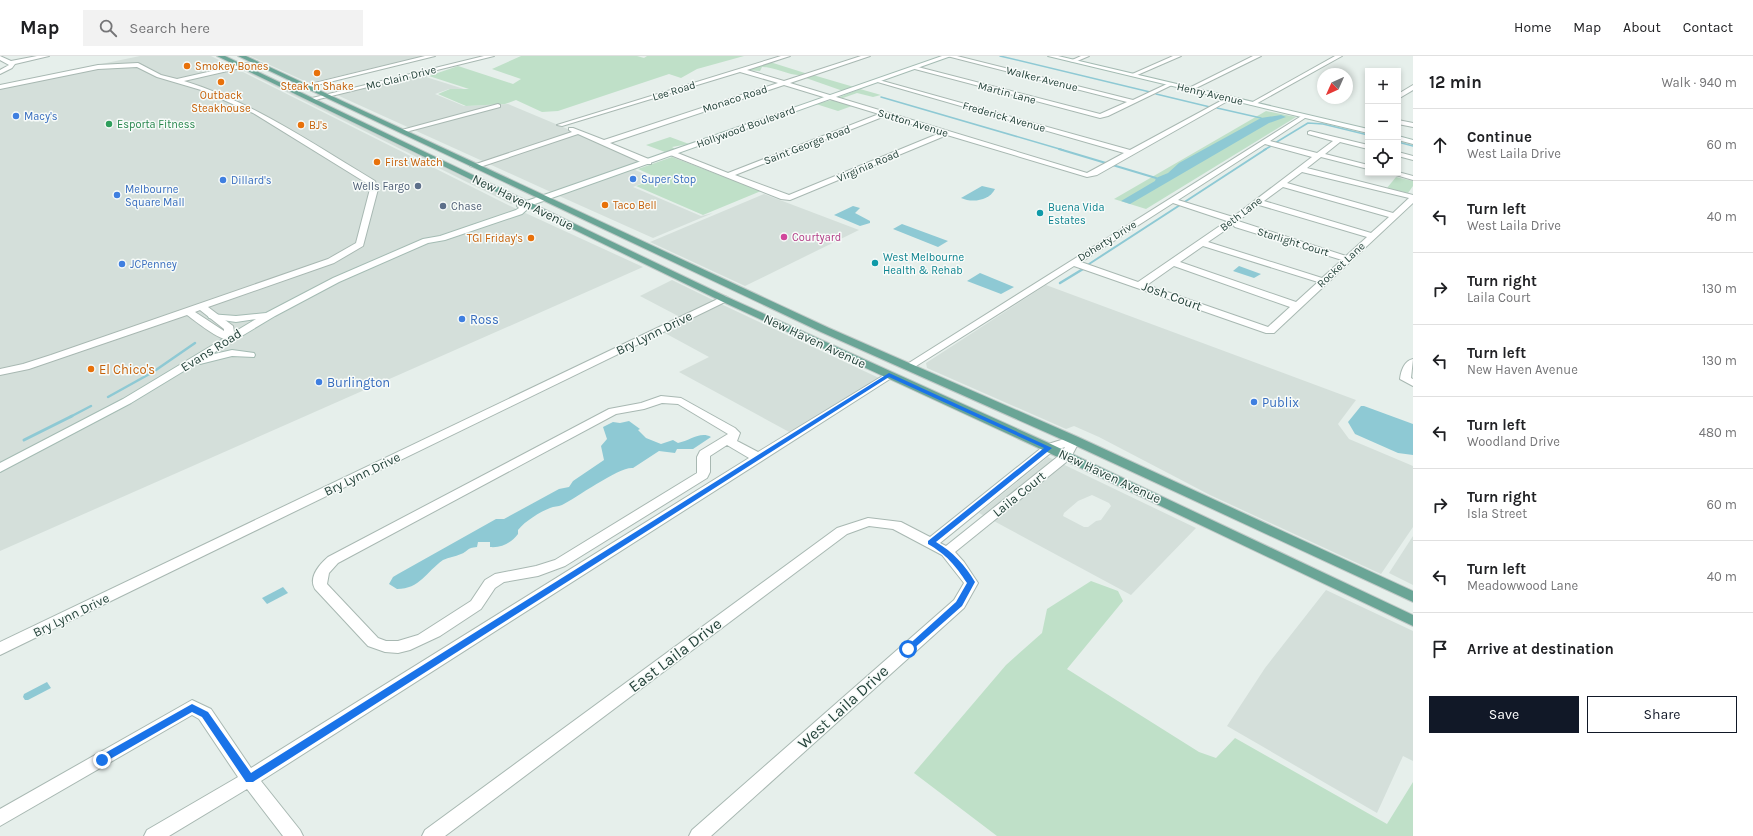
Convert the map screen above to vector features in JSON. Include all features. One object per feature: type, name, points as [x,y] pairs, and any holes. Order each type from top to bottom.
[{"type":"main road","name":"New Haven Avenue","points":[[220,56],[724,299],[854,360],[1049,448],[1411,619]]},
{"type":"main road","name":"New Haven Avenue","points":[[241,56],[760,300],[1074,440],[1413,597]]},
{"type":"main road","points":[[378,132],[404,132]]},
{"type":"main road","points":[[386,136],[418,139]]},
{"type":"main road","points":[[444,164],[460,166],[472,165]]},
{"type":"main road","points":[[707,290],[726,293],[743,292]]},
{"type":"main road","points":[[724,299],[739,297],[760,300]]},
{"type":"main road","points":[[854,360],[884,367],[909,366]]},
{"type":"main road","points":[[889,375],[912,374],[939,380]]},
{"type":"street","points":[[0,58],[10,63],[46,56]]},
{"type":"street","points":[[305,86],[432,56]]},
{"type":"street","name":"Mc Clain Drive","points":[[311,100],[491,56]]},
{"type":"street","name":"Lee Road","points":[[576,132],[560,125],[787,56]]},
{"type":"street","name":"Monaco Road","points":[[603,143],[867,56]]},
{"type":"street","name":"Hollywood Boulevard","points":[[544,198],[949,56]]},
{"type":"street","name":"Walker Avenue","points":[[949,56],[1134,102]]},
{"type":"street","name":"Henry Avenue","points":[[1051,56],[1365,130]]},
{"type":"street","points":[[1073,61],[1086,56]]},
{"type":"street","points":[[1133,75],[1178,56]]},
{"type":"street","points":[[1190,89],[1258,56]]},
{"type":"street","points":[[1252,104],[1339,56]]},
{"type":"street","points":[[0,72],[10,68],[12,64],[10,63]]},
{"type":"street","points":[[175,81],[256,63]]},
{"type":"street","points":[[0,87],[98,67],[118,65],[143,67],[158,76],[203,89],[255,112],[372,183],[374,189],[360,244],[331,261],[55,357],[25,367],[0,372]]},
{"type":"street","name":"Martin Lane","points":[[914,68],[1100,116],[1106,115],[1134,102]]},
{"type":"street","name":"Sutton Avenue","points":[[740,70],[1086,175],[1094,173],[1131,153]]},
{"type":"street","name":"Frederick Avenue","points":[[877,81],[1131,153]]},
{"type":"street","points":[[1134,102],[1171,84]]},
{"type":"street","points":[[1401,95],[1413,87]]},
{"type":"street","points":[[1131,153],[1230,98]]},
{"type":"street","points":[[498,106],[496,108],[404,132],[498,106]]},
{"type":"street","name":"Saint George Road","points":[[729,175],[885,114]]},
{"type":"street","name":"Doherty Drive","points":[[909,366],[1305,116]]},
{"type":"street","points":[[1401,123],[1413,125]]},
{"type":"street","points":[[472,165],[576,132],[648,162]]},
{"type":"street","name":"Virginia Road","points":[[729,175],[790,198],[945,132]]},
{"type":"street","points":[[1310,133],[1365,146]]},
{"type":"street","points":[[1401,139],[1413,142]]},
{"type":"street","name":"Beth Lane","points":[[1140,285],[1233,221],[1339,140]]},
{"type":"street","points":[[1264,142],[1365,166]]},
{"type":"street","points":[[672,154],[729,175]]},
{"type":"street","points":[[1401,155],[1413,158]]},
{"type":"street","points":[[1301,169],[1413,198]]},
{"type":"street","points":[[1401,175],[1413,178]]},
{"type":"street","points":[[1281,184],[1395,216]]},
{"type":"street","name":"Evans Road","points":[[0,468],[127,401],[271,314],[347,275],[426,241],[436,234],[511,208],[528,205],[544,198]]},
{"type":"street","name":"Rocket Lane","points":[[1270,331],[1413,198]]},
{"type":"street","name":"Starlight Court","points":[[1171,200],[1233,221],[1238,225],[1348,259]]},
{"type":"street","points":[[1257,202],[1373,236]]},
{"type":"street","points":[[1203,242],[1324,281]]},
{"type":"street","name":"Josh Court","points":[[1073,262],[1270,331]]},
{"type":"street","points":[[1174,263],[1297,306]]},
{"type":"street","name":"Bry Lynn Drive","points":[[0,649],[724,299]]},
{"type":"street","points":[[200,306],[229,328],[230,338]]},
{"type":"street","points":[[188,311],[214,330],[230,338]]},
{"type":"street","points":[[213,316],[240,319],[271,314]]},
{"type":"street","points":[[184,367],[220,355],[232,353],[250,355]]},
{"type":"street","points":[[1409,381],[1407,370],[1413,362]]},
{"type":"street","points":[[153,836],[249,779],[758,456],[889,375]]},
{"type":"street","points":[[661,399],[681,401],[731,430],[733,436],[729,439],[704,454],[702,458],[705,471],[700,477],[560,563],[538,571],[506,576],[494,581],[469,610],[411,645],[391,648],[381,647],[373,642],[320,585],[319,577],[333,560],[613,412],[644,406],[661,399]]},
{"type":"street","points":[[729,439],[731,443],[742,447],[750,454],[758,456]]},
{"type":"street","name":"Laila Court","points":[[931,543],[1049,448],[1074,440]]},
{"type":"street","name":"Laila Court","points":[[947,552],[1066,456],[1074,440]]},
{"type":"street","name":"East Laila Drive","points":[[431,836],[842,530],[868,522],[896,525],[931,543]]},
{"type":"street","points":[[931,543],[947,552]]},
{"type":"street","name":"West Laila Drive","points":[[698,836],[959,604],[971,582],[959,565],[947,552]]},
{"type":"street","points":[[0,818],[192,707],[205,714],[249,779],[294,836]]},
{"type":"shaded area","points":[[140,56],[211,56],[508,205],[643,267],[0,551],[0,85]]},
{"type":"shaded area","points":[[250,56],[424,56],[309,83]]},
{"type":"shaded area","points":[[241,68],[516,203],[511,204],[240,69]]},
{"type":"shaded area","points":[[429,72],[433,74],[426,77],[464,89],[449,89],[435,94],[464,106],[508,104],[642,162],[553,193],[337,95]]},
{"type":"shaded area","points":[[646,164],[635,170],[654,178],[633,187],[701,216],[713,213],[653,238],[557,195]]},
{"type":"shaded area","points":[[764,194],[859,230],[745,286],[650,242]]},
{"type":"shaded area","points":[[672,280],[715,301],[680,317],[640,296]]},
{"type":"shaded area","points":[[1046,285],[1356,400],[1338,424],[1349,439],[1413,466],[1413,527],[1381,574],[1210,495],[1099,437],[1074,426],[1066,429],[927,368],[926,363]]},
{"type":"shaded area","points":[[721,304],[879,378],[791,433],[679,372],[709,357],[663,332]]},
{"type":"shaded area","points":[[1048,457],[1196,528],[1131,595],[979,513]],"holes":[[[1092,495],[1109,503],[1111,506],[1101,520],[1096,521],[1088,527],[1084,527],[1063,516],[1064,513],[1078,501]]]},
{"type":"shaded area","points":[[1413,536],[1413,585],[1389,573]]},
{"type":"shaded area","points":[[1326,590],[1413,631],[1413,761],[1403,756],[1377,813],[1227,726],[1265,668]]},
{"type":"green space","points":[[521,56],[637,56],[644,58],[647,56],[744,56],[697,69],[681,78],[669,74],[558,111],[542,112],[516,100],[505,104],[466,106],[438,94],[450,89],[469,89],[429,76],[458,66],[513,84],[521,79],[492,69]]},
{"type":"green space","points":[[770,62],[808,74],[797,75],[762,67],[760,71],[747,70]]},
{"type":"green space","points":[[813,75],[854,87],[843,91],[806,78]]},
{"type":"green space","points":[[860,89],[881,95],[873,97],[857,93],[840,99],[837,98]]},
{"type":"green space","points":[[832,100],[852,106],[838,111],[816,104]]},
{"type":"green space","points":[[1266,111],[1296,117],[1146,209],[1114,199]]},
{"type":"green space","points":[[670,137],[689,144],[672,147],[675,149],[665,152],[646,145]]},
{"type":"green space","points":[[672,157],[761,191],[703,215],[636,186],[658,178],[638,169]]},
{"type":"green space","points":[[1396,177],[1413,181],[1413,186],[1408,193],[1387,188]]},
{"type":"green space","points":[[1091,581],[1118,591],[1123,601],[1067,669],[1199,752],[1216,758],[1235,738],[1387,824],[1413,782],[1413,836],[997,836],[914,773],[1006,665],[1042,633],[1047,609]]},
{"type":"water","points":[[1281,115],[1286,117],[1269,123],[1130,204],[1121,201],[1155,181],[1156,178],[1168,173],[1179,163],[1261,118]]},
{"type":"water","points":[[982,186],[995,189],[989,196],[980,200],[965,200],[961,198]]},
{"type":"water","points":[[853,206],[860,208],[855,213],[870,221],[870,223],[860,226],[834,215]]},
{"type":"water","points":[[902,224],[948,241],[938,247],[893,229]]},
{"type":"water","points":[[1239,266],[1261,274],[1254,278],[1233,271]]},
{"type":"water","points":[[980,273],[1014,287],[1001,294],[967,281]]},
{"type":"water","points":[[1361,406],[1413,424],[1413,455],[1398,453],[1355,434],[1348,422]]},
{"type":"water","points":[[629,421],[640,429],[638,430],[646,438],[661,444],[673,440],[678,443],[703,435],[711,437],[693,449],[677,449],[675,453],[659,451],[633,468],[618,472],[562,505],[552,507],[533,517],[518,530],[518,534],[515,537],[506,544],[498,547],[490,547],[490,542],[478,542],[477,547],[471,548],[464,553],[443,560],[412,586],[397,589],[389,584],[393,577],[496,519],[504,519],[559,489],[569,487],[573,481],[604,460],[601,446],[607,439],[603,427],[613,422],[620,423]]},
{"type":"water","points":[[283,587],[288,593],[267,604],[262,598]]},
{"type":"water","points":[[47,682],[51,688],[28,700],[25,700],[23,697],[24,694]]},
{"type":"waterway","points":[[1000,56],[1150,92]]},
{"type":"waterway","points":[[1156,94],[1210,107]]},
{"type":"waterway","points":[[881,97],[1063,150]]},
{"type":"waterway","points":[[1217,108],[1261,118]]},
{"type":"waterway","points":[[1275,143],[1308,123],[1323,124],[1365,134]]},
{"type":"waterway","points":[[1401,143],[1413,146]]},
{"type":"waterway","points":[[1264,150],[1271,146]]},
{"type":"waterway","points":[[1059,149],[1156,178]]},
{"type":"waterway","points":[[1183,203],[1266,149]]},
{"type":"waterway","points":[[1089,264],[1180,205]]},
{"type":"waterway","points":[[1060,283],[1083,269]]},
{"type":"waterway","points":[[108,397],[153,372],[195,343]]},
{"type":"waterway","points":[[70,417],[91,406]]},
{"type":"waterway","points":[[24,440],[70,417]]},
{"type":"place","name":"Smokey Bones","points":[[187,66]]},
{"type":"place","name":"Steak 'n Shake","points":[[317,73]]},
{"type":"place","name":"Outback Steakhouse","points":[[221,82]]},
{"type":"place","name":"Macy's","points":[[16,116]]},
{"type":"place","name":"Esporta Fitness","points":[[109,124]]},
{"type":"place","name":"BJ's","points":[[301,125]]},
{"type":"place","name":"First Watch","points":[[377,162]]},
{"type":"place","name":"Super Stop","points":[[633,179]]},
{"type":"place","name":"Dillard's","points":[[223,180]]},
{"type":"place","name":"Wells Fargo","points":[[418,186]]},
{"type":"place","name":"Melbourne Square Mall","points":[[117,195]]},
{"type":"place","name":"Taco Bell","points":[[605,205]]},
{"type":"place","name":"Chase","points":[[443,206]]},
{"type":"place","name":"Buena Vida Estates","points":[[1040,213]]},
{"type":"place","name":"Courtyard","points":[[784,237]]},
{"type":"place","name":"TGI Friday's","points":[[531,238]]},
{"type":"place","name":"West Melbourne Health & Rehab","points":[[875,263]]},
{"type":"place","name":"JCPenney","points":[[122,264]]},
{"type":"place","name":"Ross","points":[[462,319]]},
{"type":"place","name":"El Chico's","points":[[91,369]]},
{"type":"place","name":"Burlington","points":[[319,382]]},
{"type":"place","name":"Publix","points":[[1254,402]]},
{"type":"route","points":[[102,760],[192,707],[205,714],[249,779],[889,375],[1049,448],[931,543],[947,552],[959,565],[971,582],[959,604],[908,649]]}]
